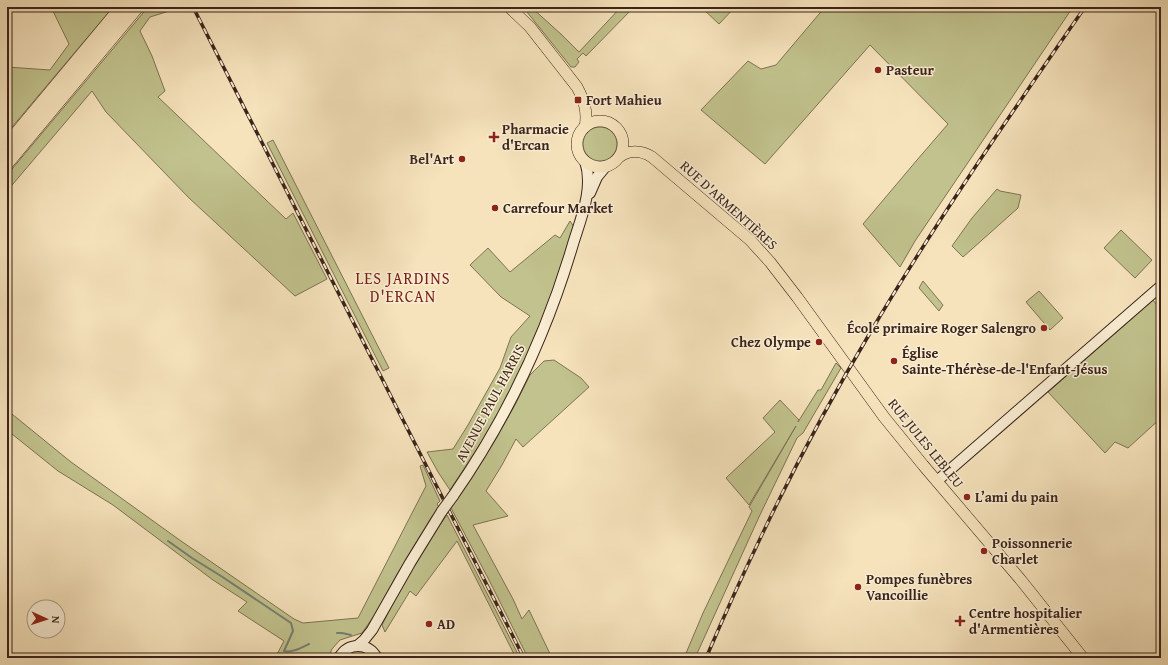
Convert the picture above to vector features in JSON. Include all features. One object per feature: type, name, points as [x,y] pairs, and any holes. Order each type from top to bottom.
[{"type":"highway","points":[[7,145],[122,7]]},
{"type":"highway","points":[[7,163],[138,7]]},
{"type":"main road","points":[[509,7],[530,27],[577,87],[587,97],[597,115],[605,122],[615,127],[619,132],[622,138],[622,147],[618,157],[613,163],[606,166],[593,166],[585,161],[579,153],[577,144],[579,136],[585,127],[593,123],[605,122]]},
{"type":"main road","points":[[577,87],[586,112],[585,127]]},
{"type":"main road","name":"RUE D'ARMENTIÈRES","points":[[622,138],[628,143],[644,148],[652,157],[754,244],[786,282],[839,356]]},
{"type":"main road","name":"RUE D'ARMENTIÈRES","points":[[618,157],[626,153],[636,152],[645,153],[652,157]]},
{"type":"main road","name":"AVENUE PAUL HARRIS","points":[[584,209],[588,181],[585,161]]},
{"type":"main road","name":"AVENUE PAUL HARRIS","points":[[357,646],[364,640],[380,616],[407,567],[442,511],[470,472],[496,428],[528,367],[555,302],[584,209],[597,177],[606,166]]},
{"type":"main road","points":[[937,481],[1161,286]]},
{"type":"main road","name":"RUE JULES LEBLEU","points":[[839,356],[884,417],[1020,579],[1083,658]]},
{"type":"main road","name":"AVENUE PAUL HARRIS","points":[[375,655],[372,638],[380,616]]},
{"type":"main road","name":"AVENUE PAUL HARRIS","points":[[339,658],[347,649],[357,646],[365,647],[375,655]]},
{"type":"green space","points":[[51,7],[113,7],[7,133],[7,67],[50,70],[69,44]]},
{"type":"green space","points":[[148,7],[182,7],[150,17],[140,31],[152,56],[165,91],[158,97],[286,219],[293,213],[327,279],[295,296],[189,198],[106,112],[92,91],[7,191],[7,175]]},
{"type":"green space","points":[[523,7],[531,7],[579,52],[621,7],[634,7],[586,56],[583,53],[577,59],[579,62],[575,67],[571,67]]},
{"type":"green space","points":[[701,7],[735,7],[719,24]]},
{"type":"green space","points":[[825,7],[1073,7],[915,241],[900,267],[863,224],[948,124],[870,45],[765,164],[701,110],[748,61],[761,69],[776,65]]},
{"type":"green space","points":[[597,127],[603,127],[607,128],[614,134],[617,144],[616,151],[610,158],[603,161],[597,161],[593,160],[586,154],[583,147],[583,141],[584,137],[590,130]]},
{"type":"green space","points":[[273,140],[389,368],[383,371],[267,143]]},
{"type":"green space","points":[[997,189],[1000,191],[1021,195],[1018,208],[963,257],[952,246],[972,218]]},
{"type":"green space","points":[[570,221],[574,227],[544,317],[519,374],[496,420],[450,490],[427,452],[453,449],[500,368],[511,337],[530,316],[501,297],[470,265],[488,248],[510,272],[555,235],[560,238]]},
{"type":"green space","points":[[1121,230],[1152,260],[1135,278],[1104,248]]},
{"type":"green space","points":[[923,281],[943,305],[939,311],[919,288]]},
{"type":"green space","points":[[1039,291],[1063,318],[1050,330],[1026,302]]},
{"type":"green space","points":[[1153,300],[1161,310],[1161,418],[1128,448],[1115,442],[1105,453],[1048,392]]},
{"type":"green space","points":[[554,360],[581,378],[589,387],[523,447],[516,439],[486,491],[508,516],[473,525],[513,599],[522,619],[529,610],[552,658],[528,658],[451,508],[492,445],[530,375],[544,361]]},
{"type":"green space","points":[[836,363],[841,368],[803,433],[797,438],[759,517],[695,658],[684,658],[703,613],[752,511],[749,507],[796,426],[749,505],[726,478],[775,432],[763,418],[780,400],[799,420],[798,422],[818,390],[821,390]]},
{"type":"green space","points":[[7,410],[71,462],[181,541],[294,619],[303,623],[358,618],[426,486],[420,466],[423,465],[440,501],[437,504],[439,507],[396,576],[376,613],[362,633],[340,640],[332,649],[328,658],[275,658],[284,641],[238,611],[247,602],[213,580],[113,505],[58,471],[7,430]]},
{"type":"green space","points":[[447,515],[520,658],[516,658],[457,541],[416,596],[410,591],[385,632],[382,625],[412,568]]},
{"type":"waterway","points":[[168,541],[291,623],[293,631],[284,651],[293,651],[309,644]]},
{"type":"waterway","points":[[337,633],[351,635]]},
{"type":"railway","points":[[193,7],[524,658]]},
{"type":"railway","points":[[706,658],[724,616],[782,493],[847,373],[921,250],[1085,7]]},
{"type":"place","name":"Pasteur","points":[[878,70]]},
{"type":"place","name":"Fort Mahieu","points":[[578,100]]},
{"type":"place","name":"Pharmacie d'Ercan","points":[[494,137]]},
{"type":"place","name":"Bel'Art","points":[[462,159]]},
{"type":"place","name":"Carrefour Market","points":[[495,208]]},
{"type":"place","name":"École primaire Roger Salengro","points":[[1044,328]]},
{"type":"place","name":"Chez Olympe","points":[[819,342]]},
{"type":"place","name":"Église Sainte-Thérèse-de-l'Enfant-Jésus","points":[[894,361]]},
{"type":"place","name":"L’ami du pain","points":[[967,497]]},
{"type":"place","name":"Poissonnerie Charlet","points":[[984,551]]},
{"type":"place","name":"Pompes funèbres Vancoillie","points":[[858,587]]},
{"type":"place","name":"Centre hospitalier d'Armentières","points":[[960,621]]},
{"type":"place","name":"AD","points":[[429,624]]},
{"type":"district","name":"LES JARDINS D'ERCAN","points":[[403,287]]}]
